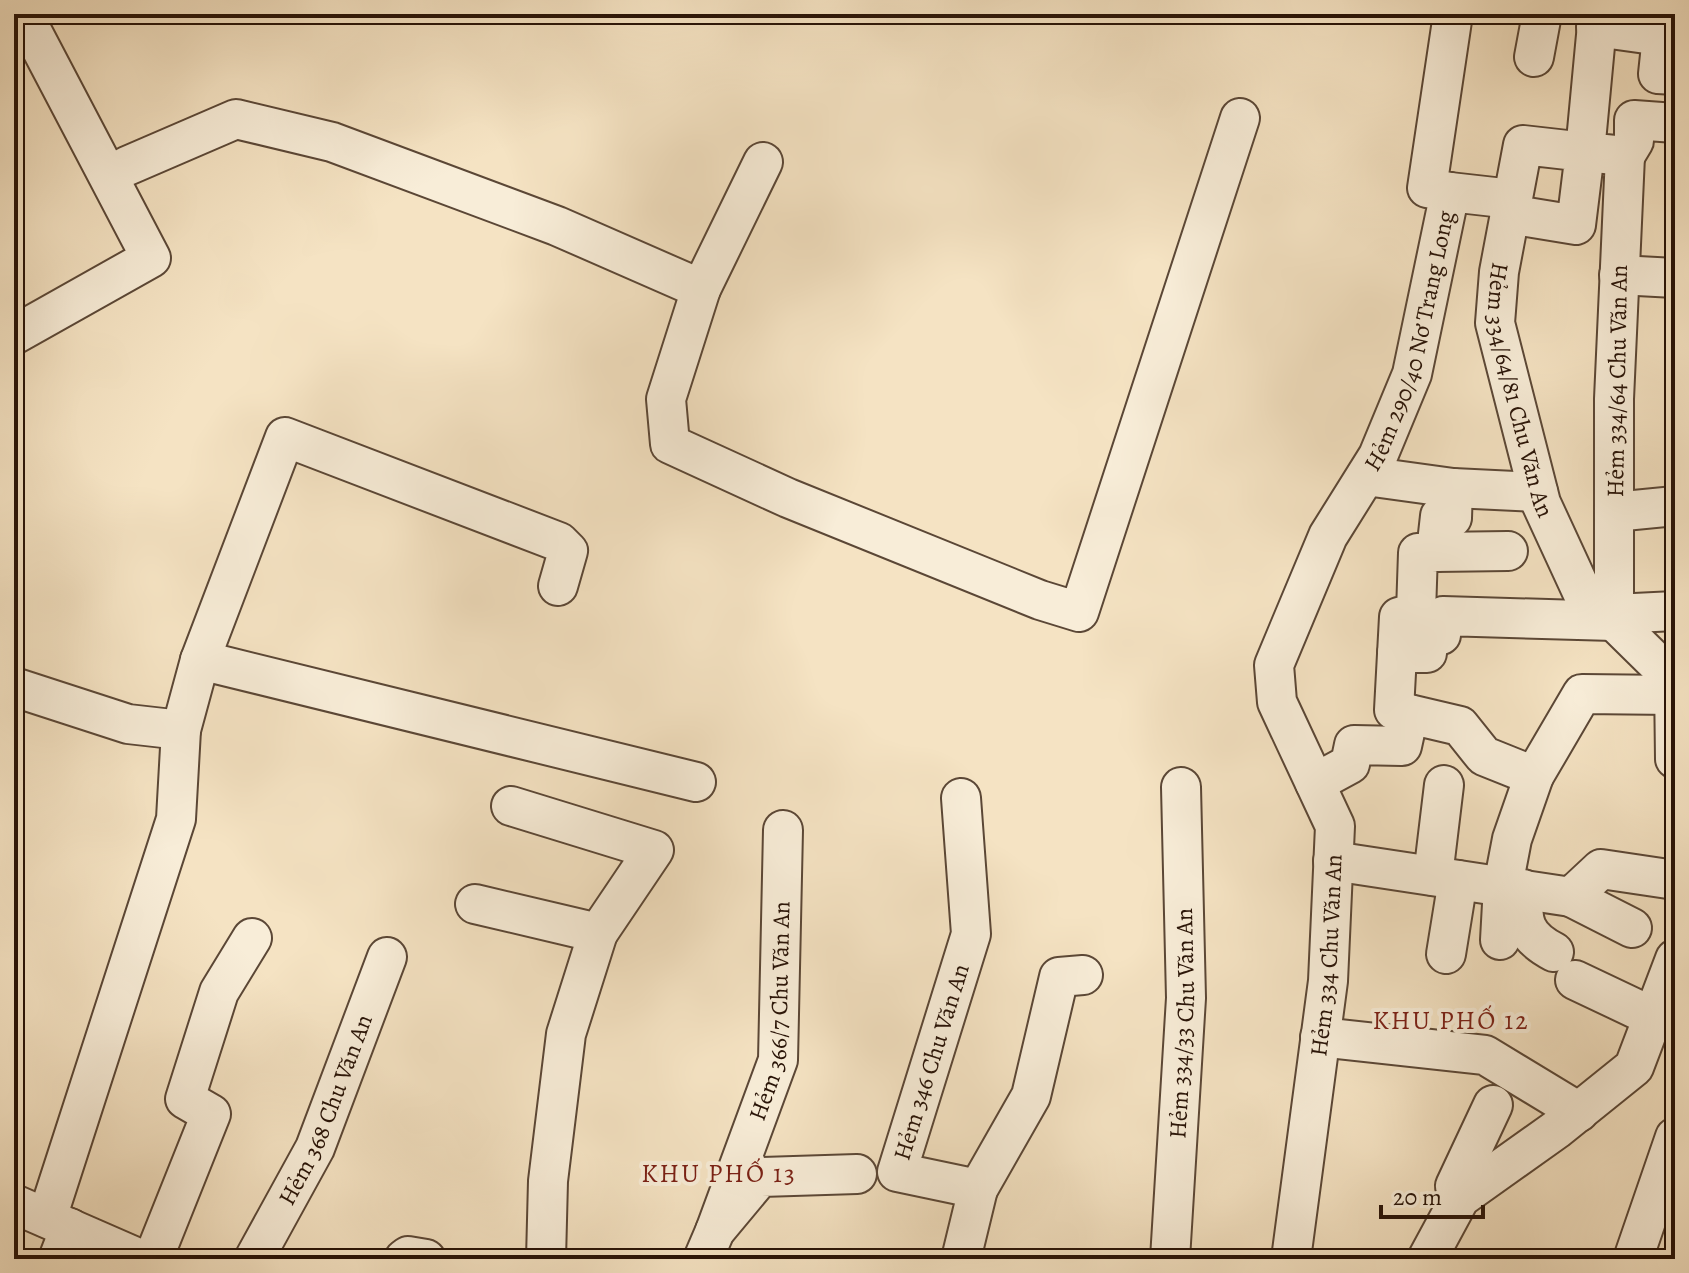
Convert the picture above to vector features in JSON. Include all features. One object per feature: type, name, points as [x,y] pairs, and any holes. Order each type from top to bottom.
[{"type":"street","points":[[14,335],[151,258],[23,14]]},
{"type":"street","points":[[41,14],[171,240]]},
{"type":"street","name":"Hẻm 290/40 Nơ Trang Long","points":[[1274,665],[1328,536],[1378,456],[1412,374],[1450,192],[1427,188],[1453,14]]},
{"type":"street","points":[[1534,57],[1542,14]]},
{"type":"street","points":[[1450,192],[1576,225],[1597,20],[1668,37],[1658,74],[1675,75]]},
{"type":"street","points":[[763,162],[701,289],[666,399],[670,444],[802,504],[1040,600],[1079,612],[1240,118]]},
{"type":"street","points":[[127,166],[236,119],[332,142],[557,226],[701,289]]},
{"type":"street","name":"Hẻm 334/64 Chu Văn An","points":[[1614,612],[1614,399],[1625,156],[1634,141],[1634,120],[1675,123]]},
{"type":"street","name":"Hẻm 334/64/81 Chu Văn An","points":[[1585,152],[1523,145],[1499,272],[1495,323],[1538,492],[1583,594],[1614,612]]},
{"type":"street","points":[[1585,152],[1625,156]]},
{"type":"street","points":[[1619,275],[1675,278]]},
{"type":"street","points":[[140,1259],[47,1227],[176,819],[181,730],[200,660],[285,437],[559,542],[568,551],[558,586]]},
{"type":"street","points":[[1366,476],[1453,488],[1538,492]]},
{"type":"street","points":[[1436,552],[1440,516],[1452,518],[1453,488]]},
{"type":"street","points":[[1614,512],[1675,506]]},
{"type":"street","points":[[1508,551],[1418,553],[1416,612],[1399,617],[1394,710],[1460,726],[1484,756],[1534,776]]},
{"type":"street","points":[[1397,653],[1427,653],[1428,637],[1441,635],[1443,616],[1675,611]]},
{"type":"street","points":[[1614,612],[1674,680],[1675,759]]},
{"type":"street","points":[[200,660],[696,782]]},
{"type":"street","name":"Hẻm 334 Chu Văn An","points":[[1274,665],[1277,702],[1335,826],[1328,981],[1291,1259]]},
{"type":"street","points":[[14,687],[128,724],[181,730]]},
{"type":"street","points":[[1653,1017],[1564,966],[1538,944],[1522,920],[1513,888],[1512,839],[1534,776],[1582,694],[1674,695]]},
{"type":"street","points":[[1315,783],[1350,764],[1354,745],[1402,746],[1409,714]]},
{"type":"street","points":[[1444,785],[1446,954]]},
{"type":"street","name":"Hẻm 334/33 Chu Văn An","points":[[1170,1259],[1186,998],[1181,787]]},
{"type":"street","name":"Hẻm 346 Chu Văn An","points":[[961,798],[971,934],[897,1172],[978,1189]]},
{"type":"street","points":[[511,806],[654,850],[598,933],[566,1034],[548,1181],[546,1259]]},
{"type":"street","name":"Hẻm 366/7 Chu Văn An","points":[[709,1245],[778,1060],[783,830]]},
{"type":"street","points":[[1333,861],[1571,897],[1632,928]]},
{"type":"street","points":[[1571,897],[1601,869],[1675,880]]},
{"type":"street","points":[[1500,940],[1513,888]]},
{"type":"street","points":[[475,904],[598,933]]},
{"type":"street","points":[[153,1259],[211,1114],[185,1099],[219,992],[252,938]]},
{"type":"street","name":"Hẻm 368 Chu Văn An","points":[[254,1259],[315,1148],[387,957]]},
{"type":"street","points":[[1438,1255],[1460,1198],[1579,1112],[1634,1067],[1675,959]]},
{"type":"street","points":[[961,1259],[978,1189],[1031,1096],[1059,977],[1083,975]]},
{"type":"street","points":[[1320,1037],[1485,1055],[1579,1112]]},
{"type":"street","points":[[1460,1198],[1455,1186],[1493,1105]]},
{"type":"street","points":[[1633,1259],[1675,1137]]},
{"type":"street","points":[[709,1245],[746,1190],[760,1177],[857,1174]]},
{"type":"street","points":[[404,1259],[408,1256],[426,1259]]},
{"type":"district","name":"KHU PHỐ 12","points":[[1451,1020]]},
{"type":"district","name":"KHU PHỐ 13","points":[[719,1173]]}]
